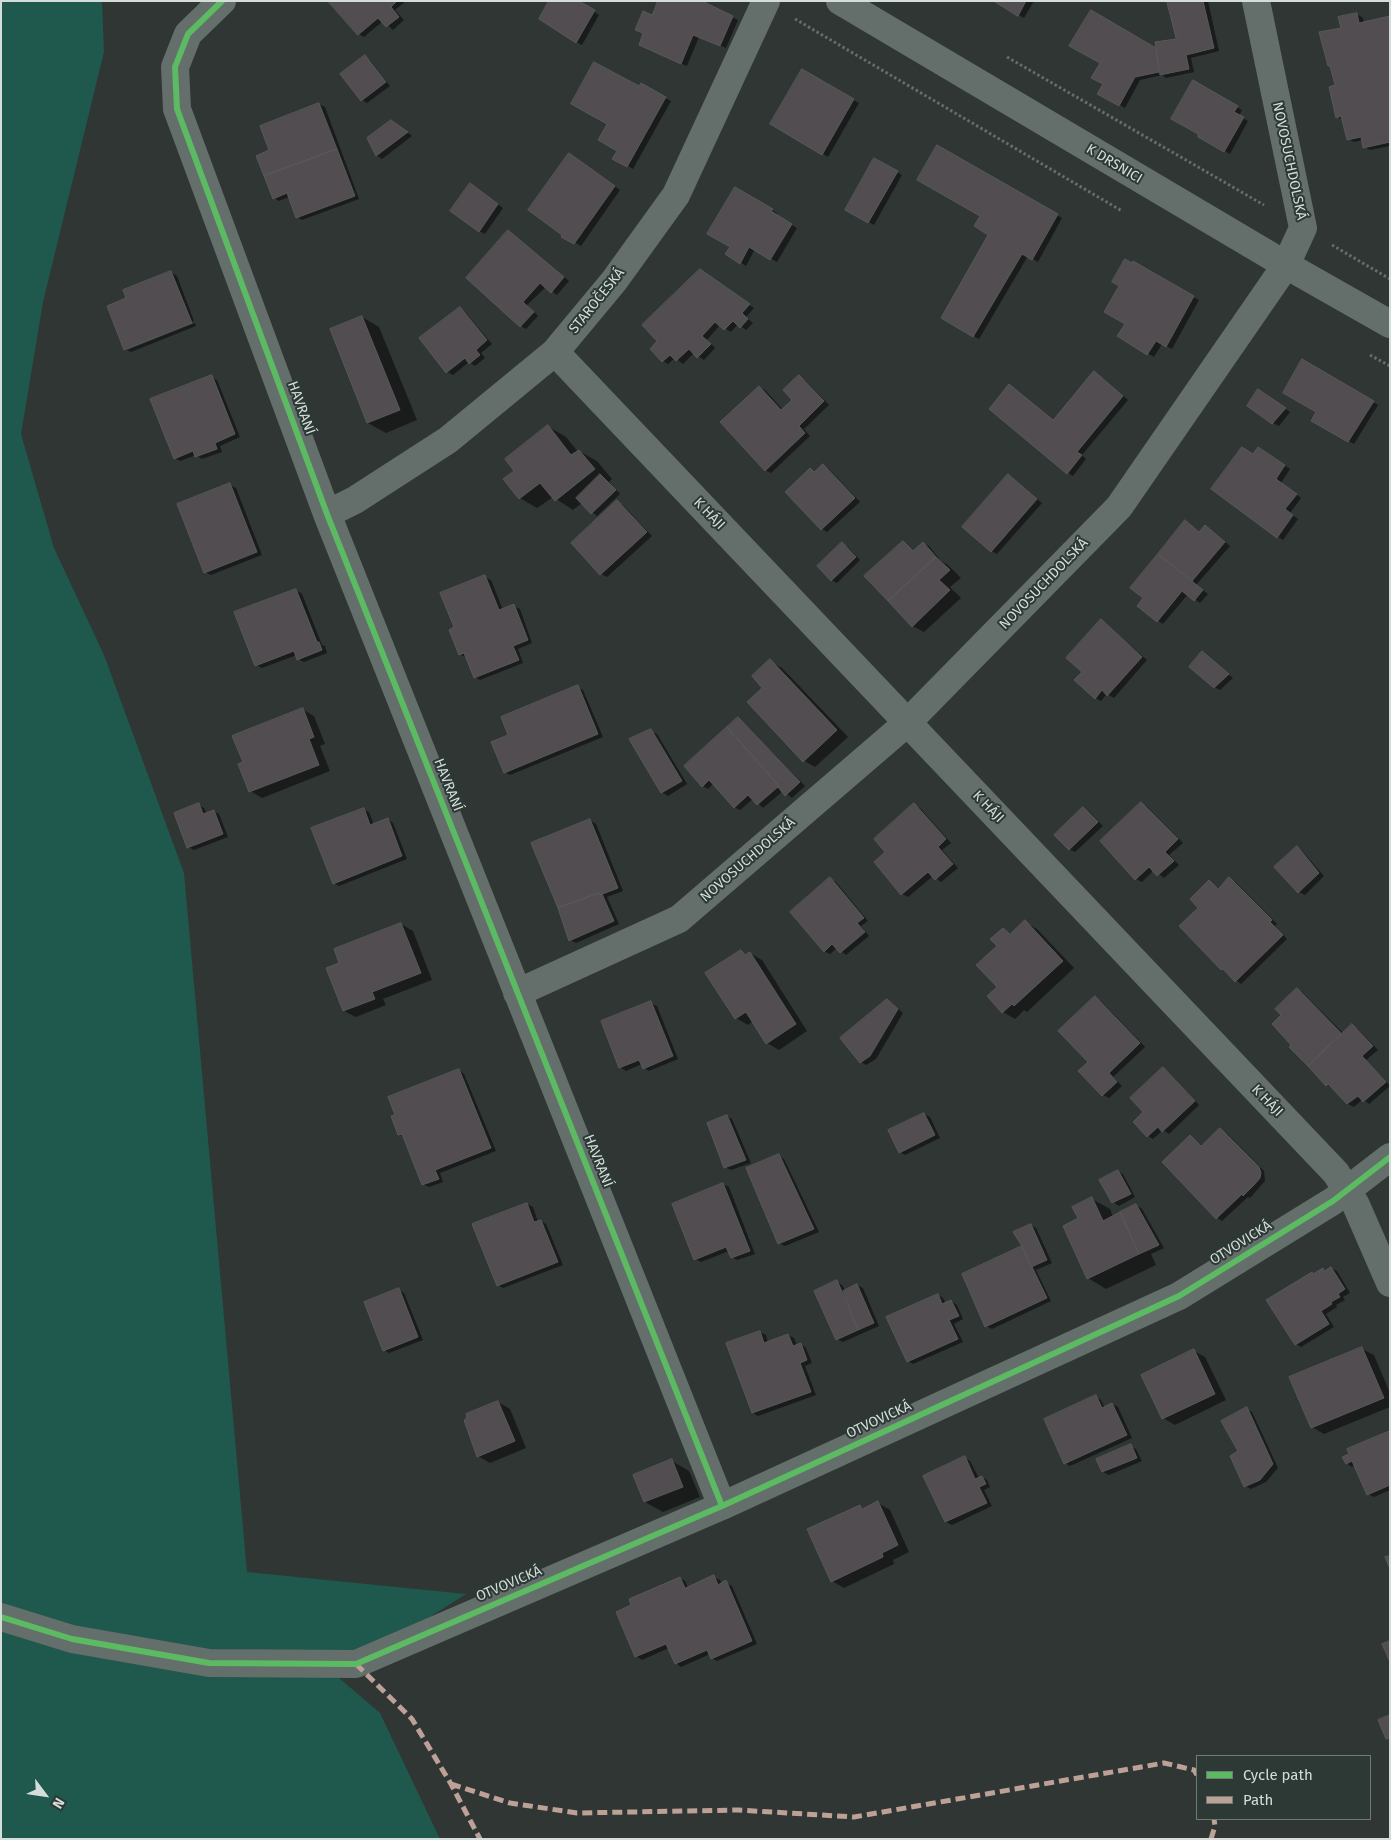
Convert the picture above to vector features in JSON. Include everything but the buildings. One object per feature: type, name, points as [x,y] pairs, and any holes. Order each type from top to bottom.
[{"type":"street","name":"HAVRANÍ","points":[[222,1],[188,34],[175,67],[177,109],[327,514],[722,1506]]},
{"type":"street","name":"K DRSNICI","points":[[840,1],[1286,265],[1390,324]]},
{"type":"street","name":"NOVOSUCHDOLSKÁ","points":[[518,993],[679,919],[907,723],[1119,507],[1286,265],[1303,228],[1256,1]]},
{"type":"street","name":"STAROČESKÁ","points":[[327,514],[355,500],[448,440],[555,352],[614,280],[676,195],[766,2]]},
{"type":"street","name":"K HÁJI","points":[[555,352],[1336,1173],[1356,1205],[1390,1283]]},
{"type":"street","name":"OTVOVICKÁ","points":[[1,1617],[72,1639],[208,1664],[356,1664],[722,1506],[1179,1296],[1333,1201],[1390,1157]]},
{"type":"path","points":[[766,2],[1131,216]]},
{"type":"path","points":[[1004,56],[1390,278]]},
{"type":"path","points":[[1365,352],[1390,366]]},
{"type":"green space","points":[[1,1],[102,1],[104,52],[43,302],[21,434],[54,548],[104,655],[184,873],[247,1572],[466,1594],[356,1664],[209,1663],[1,1617]]},
{"type":"green space","points":[[1,1630],[338,1677],[380,1713],[440,1839],[1,1839]]},
{"type":"marked path","points":[[356,1664],[412,1719],[451,1784],[480,1839]]},
{"type":"marked path","points":[[451,1784],[510,1803],[577,1813],[738,1810],[854,1817],[1164,1763],[1194,1770],[1196,1773]]},
{"type":"marked path","points":[[1211,1839],[1215,1826],[1214,1820]]},
{"type":"cycle path","points":[[222,1],[188,34],[175,67],[177,109],[327,514],[722,1506]]},
{"type":"cycle path","points":[[1,1617],[72,1639],[209,1663],[356,1664],[722,1506],[1179,1296],[1333,1201],[1390,1157]]}]
